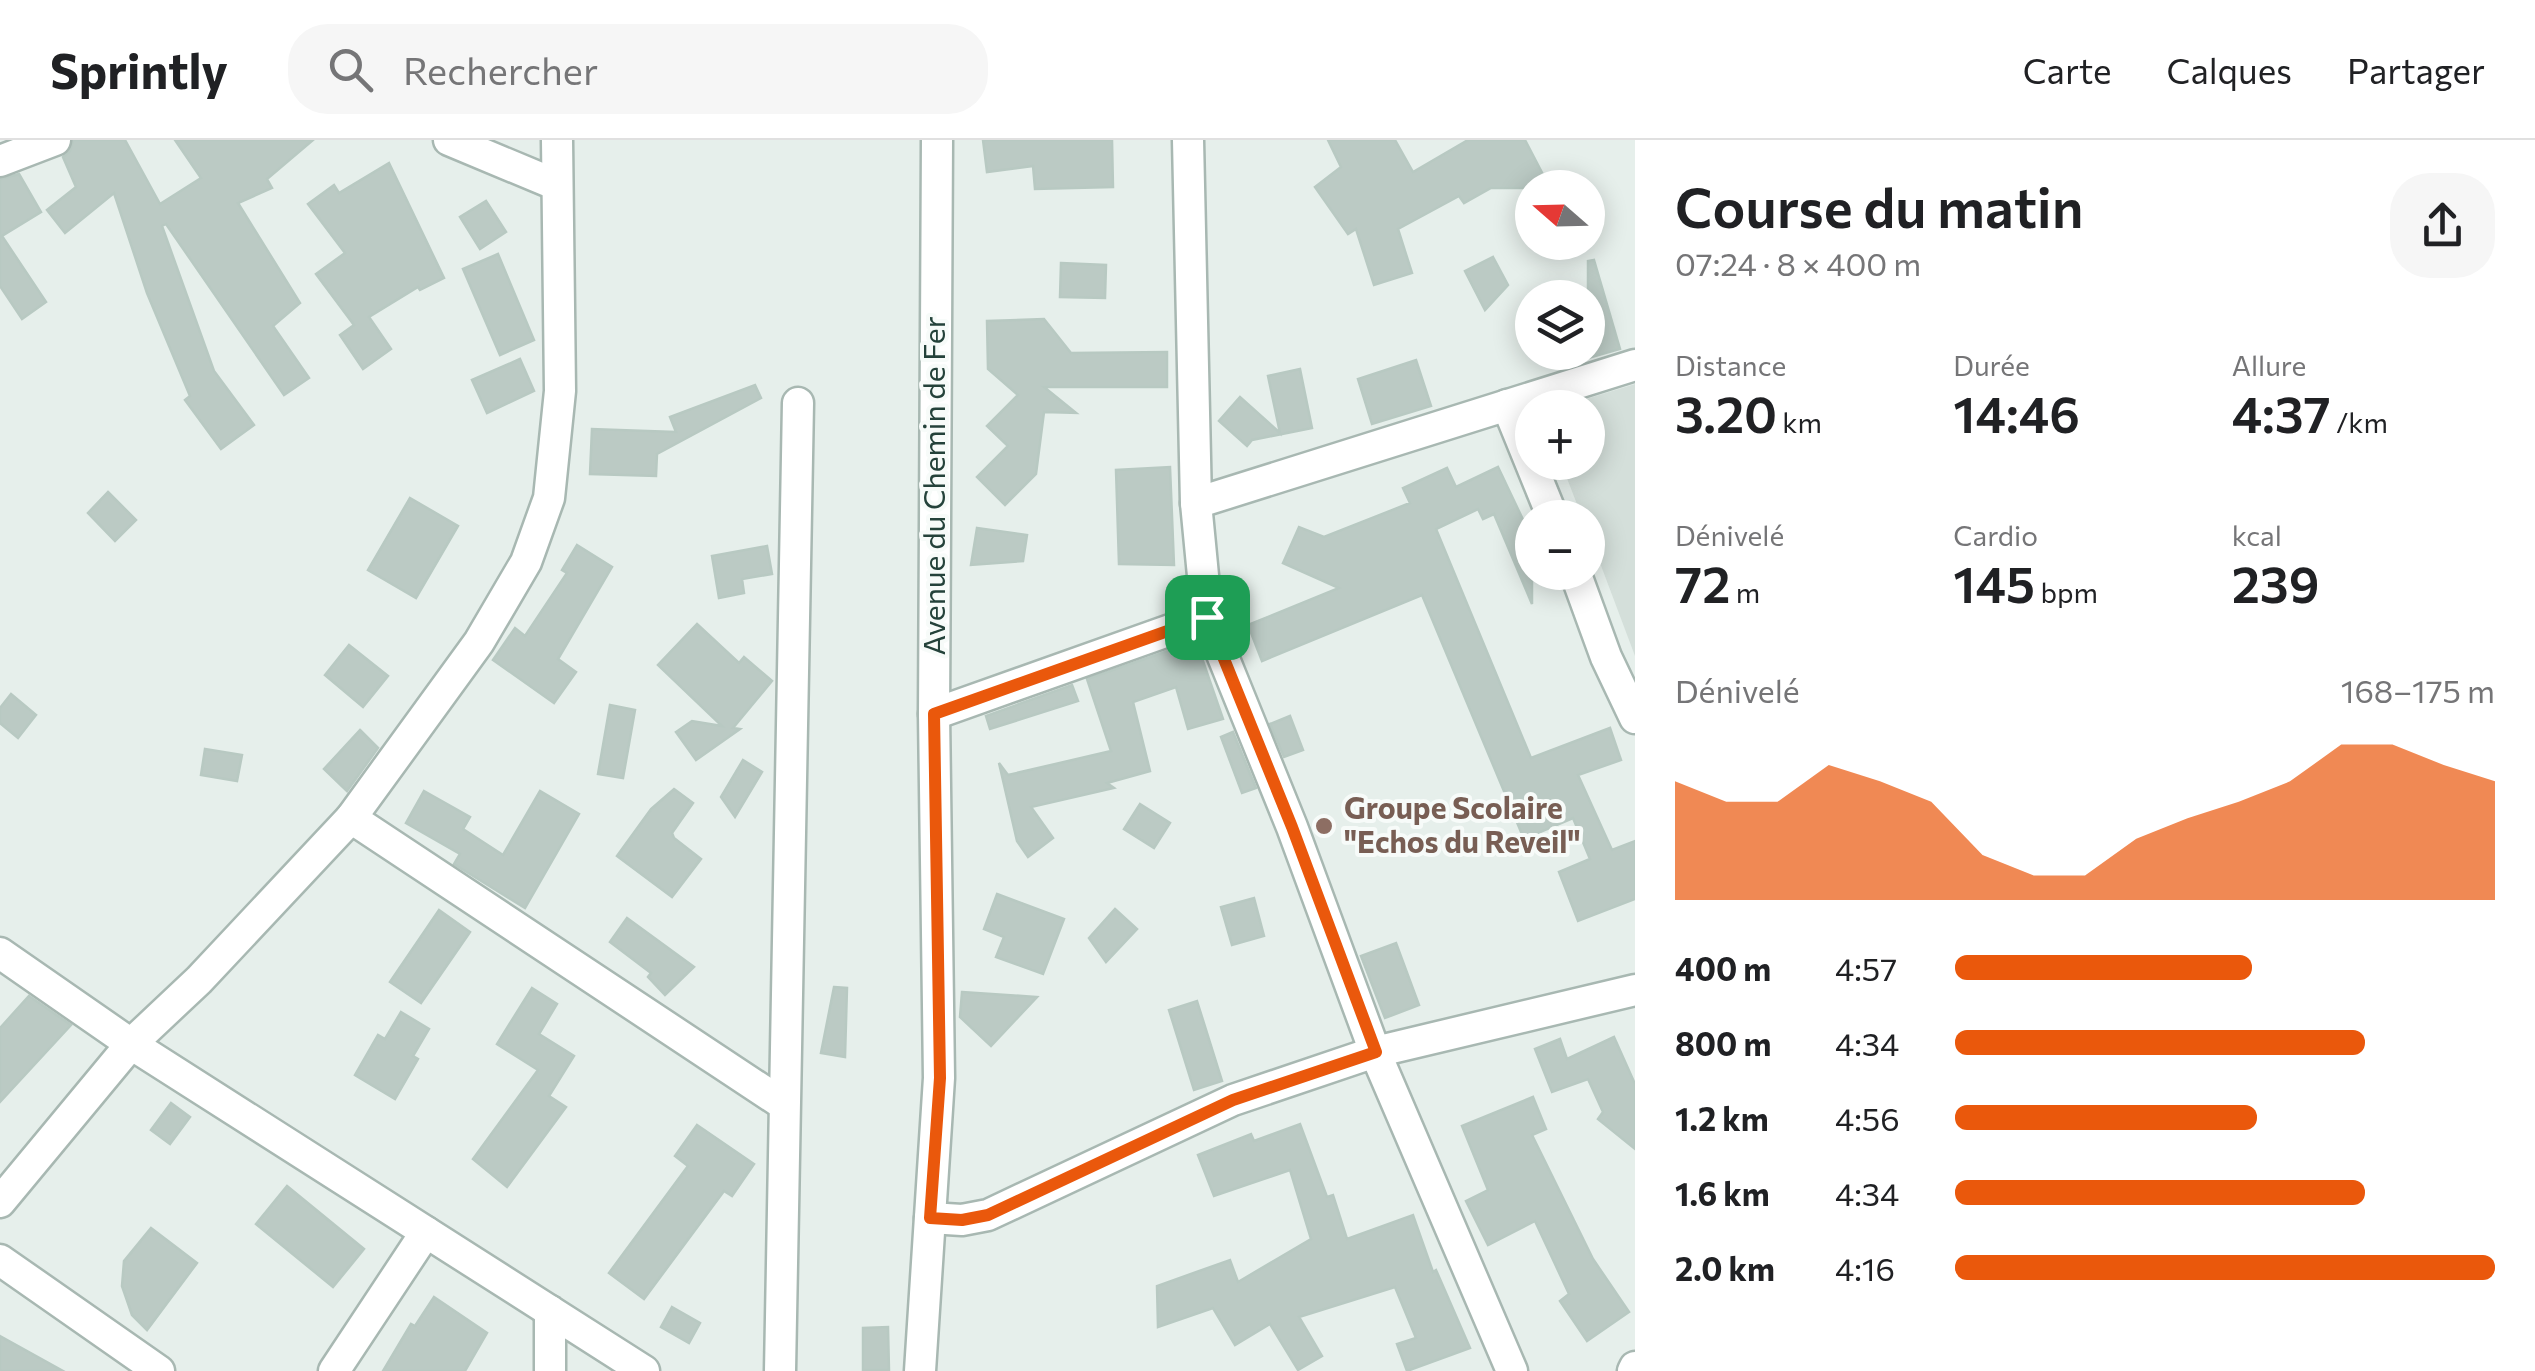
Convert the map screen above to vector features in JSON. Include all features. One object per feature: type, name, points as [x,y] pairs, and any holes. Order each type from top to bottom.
[{"type":"street","points":[[0,162],[55,140]]},
{"type":"street","points":[[449,140],[556,185]]},
{"type":"street","points":[[0,1202],[131,1044],[213,966],[351,818],[479,642],[526,562],[549,498],[560,391],[557,140]]},
{"type":"street","name":"Avenue du Chemin de Fer","points":[[920,1371],[940,1078],[934,714],[937,140]]},
{"type":"street","points":[[1188,140],[1196,503],[1207,617],[1292,827],[1376,1052],[1512,1371]]},
{"type":"street","points":[[1196,503],[1635,365]]},
{"type":"street","points":[[780,1371],[798,403]]},
{"type":"street","points":[[1507,405],[1545,500]]},
{"type":"street","points":[[1582,590],[1606,657],[1635,718]]},
{"type":"street","points":[[934,714],[1207,617]]},
{"type":"street","points":[[351,818],[784,1104]]},
{"type":"street","points":[[0,953],[131,1044],[644,1371]]},
{"type":"street","points":[[930,1218],[962,1220],[988,1215],[1233,1100],[1376,1052],[1635,990]]},
{"type":"street","points":[[334,1371],[426,1232]]},
{"type":"street","points":[[0,1260],[159,1371]]},
{"type":"street","points":[[550,1311],[550,1371]]},
{"type":"shaded area","points":[[1635,384],[1635,656],[1605,576],[1605,500],[1575,500],[1568,480],[1605,480],[1605,393]]},
{"type":"building","points":[[73,140],[125,140],[160,204],[201,178],[175,140],[313,140],[267,179],[272,188],[238,203],[300,303],[273,326],[309,378],[284,395],[166,224],[162,226],[214,371],[254,425],[221,449],[185,400],[190,396],[147,293],[114,193],[65,233],[47,210],[76,187],[63,157]]},
{"type":"building","points":[[983,140],[1112,140],[1113,187],[1035,189],[1033,166],[987,172]]},
{"type":"building","points":[[1328,140],[1395,140],[1413,172],[1468,140],[1525,140],[1541,170],[1515,170],[1515,188],[1491,188],[1464,203],[1459,196],[1398,229],[1412,273],[1374,285],[1356,229],[1348,234],[1315,187],[1341,167]]},
{"type":"building","points":[[389,163],[444,278],[420,290],[418,287],[369,317],[391,349],[363,369],[340,335],[354,325],[316,274],[345,253],[308,204],[334,185],[339,193]]},
{"type":"building","points":[[19,174],[41,212],[2,236],[46,302],[22,319],[0,286],[0,179]]},
{"type":"building","points":[[486,201],[506,232],[480,249],[460,217]]},
{"type":"building","points":[[498,254],[534,340],[500,355],[463,269]]},
{"type":"building","points":[[1493,257],[1508,285],[1485,310],[1465,271]]},
{"type":"building","points":[[1594,260],[1600,280],[1588,280],[1588,261]]},
{"type":"building","points":[[1061,263],[1106,265],[1105,298],[1060,297]]},
{"type":"building","points":[[1605,298],[1620,349],[1605,353]]},
{"type":"building","points":[[1044,319],[1071,353],[1167,352],[1167,387],[1044,387],[1076,413],[1044,412],[1036,474],[1005,505],[977,477],[1008,446],[987,426],[1018,395],[988,369],[987,321]]},
{"type":"building","points":[[520,359],[534,391],[487,413],[472,380]]},
{"type":"building","points":[[1416,360],[1431,406],[1372,424],[1358,379]]},
{"type":"building","points":[[1300,369],[1312,428],[1252,440],[1247,446],[1219,421],[1240,397],[1280,433],[1268,376]]},
{"type":"building","points":[[755,385],[761,398],[657,454],[656,476],[590,474],[592,429],[676,432],[670,417]]},
{"type":"building","points":[[1170,467],[1174,565],[1119,564],[1116,470]]},
{"type":"building","points":[[1498,467],[1515,503],[1515,564],[1494,514],[1483,519],[1478,509],[1436,529],[1531,758],[1610,728],[1621,760],[1578,775],[1612,850],[1635,841],[1635,899],[1578,921],[1559,872],[1590,859],[1573,818],[1524,839],[1422,595],[1262,661],[1248,625],[1339,588],[1283,563],[1299,527],[1324,537],[1410,503],[1403,488],[1447,468],[1456,487]]},
{"type":"building","points":[[108,492],[136,520],[115,541],[88,513]]},
{"type":"building","points":[[410,498],[458,526],[416,598],[368,570]]},
{"type":"building","points":[[977,528],[1027,535],[1023,561],[971,565]]},
{"type":"building","points":[[577,545],[612,567],[558,659],[576,672],[554,703],[493,660],[515,628],[525,636],[567,573],[562,570]]},
{"type":"building","points":[[767,546],[772,574],[742,579],[744,593],[719,598],[712,556]]},
{"type":"building","points":[[697,624],[739,663],[744,657],[772,681],[733,728],[740,729],[696,760],[676,732],[692,721],[722,726],[658,665]]},
{"type":"building","points":[[1196,641],[1223,719],[1188,729],[1176,687],[1133,702],[1150,771],[1107,783],[1114,788],[1031,807],[1053,838],[1028,857],[1017,841],[999,763],[1008,775],[1111,751],[1087,679]]},
{"type":"building","points":[[349,645],[388,676],[363,707],[325,675]]},
{"type":"building","points":[[1072,685],[1078,701],[990,729],[986,716]]},
{"type":"building","points":[[11,694],[36,715],[18,738],[0,723],[0,708]]},
{"type":"building","points":[[610,705],[635,710],[623,778],[598,774]]},
{"type":"building","points":[[1290,716],[1303,750],[1284,757],[1270,724]]},
{"type":"building","points":[[360,730],[378,748],[347,791],[324,769]]},
{"type":"building","points":[[1233,732],[1256,788],[1242,793],[1221,737]]},
{"type":"building","points":[[205,749],[242,755],[237,781],[201,775]]},
{"type":"building","points":[[743,760],[762,772],[735,817],[721,797]]},
{"type":"building","points":[[674,789],[693,803],[672,833],[701,859],[672,897],[617,856],[651,809]]},
{"type":"building","points":[[424,791],[470,817],[463,829],[503,855],[540,791],[579,814],[525,908],[454,864],[460,854],[406,823]]},
{"type":"building","points":[[1140,804],[1170,823],[1154,848],[1124,829]]},
{"type":"building","points":[[997,894],[1064,919],[1043,974],[996,957],[1004,937],[984,929]]},
{"type":"building","points":[[1254,898],[1264,936],[1232,945],[1221,907]]},
{"type":"building","points":[[1115,909],[1137,929],[1106,962],[1089,938]]},
{"type":"building","points":[[439,910],[470,932],[421,1003],[390,982]]},
{"type":"building","points":[[627,918],[694,967],[665,995],[648,977],[651,973],[610,942]]},
{"type":"building","points":[[1396,943],[1419,1005],[1385,1018],[1361,956]]},
{"type":"building","points":[[834,987],[847,988],[845,1057],[821,1053]]},
{"type":"building","points":[[532,988],[557,1004],[539,1034],[574,1056],[549,1096],[566,1107],[507,1187],[473,1159],[538,1070],[497,1044]]},
{"type":"building","points":[[962,992],[1037,997],[991,1046],[960,1017]]},
{"type":"building","points":[[29,996],[71,1025],[0,1102],[0,1028]]},
{"type":"building","points":[[1197,1001],[1222,1081],[1194,1090],[1169,1010]]},
{"type":"building","points":[[401,1012],[429,1029],[413,1056],[418,1059],[395,1099],[355,1075],[378,1035],[385,1039]]},
{"type":"building","points":[[1614,1037],[1635,1084],[1635,1149],[1598,1119],[1603,1112],[1588,1079],[1552,1092],[1535,1049],[1560,1039],[1567,1059]]},
{"type":"building","points":[[1533,1097],[1546,1129],[1532,1135],[1593,1259],[1629,1312],[1587,1341],[1560,1301],[1569,1294],[1535,1221],[1488,1245],[1466,1201],[1488,1190],[1462,1126]]},
{"type":"building","points":[[171,1103],[190,1117],[170,1144],[151,1130]]},
{"type":"building","points":[[1300,1124],[1327,1197],[1333,1195],[1347,1239],[1413,1215],[1433,1272],[1436,1270],[1470,1348],[1407,1371],[1397,1344],[1416,1338],[1395,1287],[1299,1317],[1322,1356],[1298,1370],[1270,1324],[1235,1345],[1213,1308],[1158,1327],[1157,1286],[1230,1260],[1238,1282],[1311,1239],[1290,1170],[1214,1196],[1198,1155],[1251,1134],[1254,1141]]},
{"type":"building","points":[[697,1125],[754,1164],[732,1196],[724,1191],[644,1299],[609,1273],[688,1166],[675,1156]]},
{"type":"building","points":[[287,1186],[364,1249],[333,1287],[256,1224]]},
{"type":"building","points":[[151,1228],[197,1263],[147,1330],[132,1315],[122,1286],[124,1261]]},
{"type":"building","points":[[434,1297],[487,1333],[465,1371],[383,1371],[411,1324],[415,1326]]},
{"type":"building","points":[[672,1307],[700,1323],[689,1343],[661,1327]]},
{"type":"building","points":[[888,1327],[889,1370],[863,1370],[863,1328]]},
{"type":"building","points":[[0,1336],[63,1371],[0,1371]]},
{"type":"place","name":"Groupe Scolaire \"Echos du Reveil\"","points":[[1324,826]]},
{"type":"route","points":[[1207,617],[1292,827],[1376,1052],[1233,1100],[988,1215],[962,1220],[930,1218],[940,1078],[934,714],[1207,617]]}]
